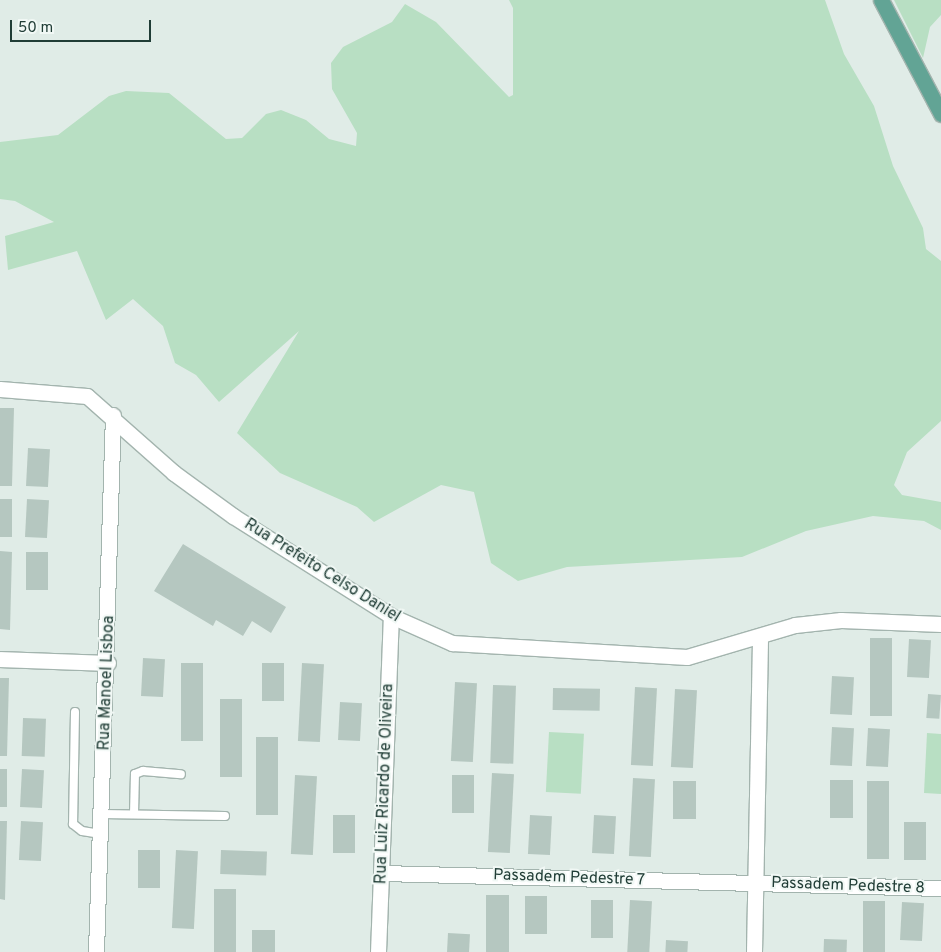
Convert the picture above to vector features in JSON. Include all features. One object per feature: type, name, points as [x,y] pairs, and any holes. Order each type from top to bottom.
[{"type":"main road","points":[[881,0],[941,114]]},
{"type":"street","name":"Rua Prefeito Celso Daniel","points":[[0,389],[88,396],[113,415],[205,495],[391,616],[452,643],[540,652],[687,657],[760,638],[795,625],[841,620],[941,624]]},
{"type":"street","name":"Rua Manoel Lisboa","points":[[96,952],[108,663],[113,415]]},
{"type":"street","name":"Rua Luiz Ricardo de Oliveira","points":[[378,952],[391,616]]},
{"type":"street","name":"Rua Prefeito Celso Daniel","points":[[918,623],[941,618]]},
{"type":"street","points":[[754,952],[760,638]]},
{"type":"street","points":[[0,659],[108,663]]},
{"type":"street","name":"Passadem Pedestre 7","points":[[382,873],[755,883]]},
{"type":"street","name":"Passadem Pedestre 8","points":[[755,883],[941,888]]},
{"type":"lane","points":[[75,712],[73,824],[82,831],[101,834]]},
{"type":"lane","points":[[134,814],[135,774],[142,771],[181,774]]},
{"type":"lane","points":[[102,814],[224,816]]},
{"type":"green space","points":[[509,0],[825,0],[844,54],[874,106],[893,166],[923,228],[926,249],[941,261],[941,421],[907,452],[894,485],[902,495],[941,502],[941,530],[924,521],[873,516],[806,531],[742,557],[567,567],[518,581],[491,563],[474,492],[441,485],[374,522],[357,507],[280,473],[237,433],[299,331],[219,402],[196,375],[175,363],[163,326],[133,299],[106,320],[77,251],[8,270],[5,236],[54,222],[15,201],[0,199],[0,142],[58,135],[109,96],[126,91],[169,93],[226,139],[242,138],[266,114],[281,110],[306,120],[329,139],[356,146],[357,133],[332,89],[331,63],[343,47],[392,22],[405,4],[436,22],[509,97],[513,95],[513,8]]},
{"type":"green space","points":[[894,0],[941,0],[941,15],[930,27],[923,58]]},
{"type":"green space","points":[[549,732],[584,734],[581,794],[546,792]]},
{"type":"green space","points":[[927,733],[941,734],[941,794],[924,793]]},
{"type":"building","points":[[0,408],[14,408],[12,486],[0,486]]},
{"type":"building","points":[[28,448],[50,449],[48,487],[26,486]]},
{"type":"building","points":[[0,499],[12,499],[12,537],[0,537]]},
{"type":"building","points":[[27,499],[49,500],[47,538],[25,537]]},
{"type":"building","points":[[183,544],[286,607],[271,633],[252,621],[243,636],[216,620],[213,626],[154,591]]},
{"type":"building","points":[[0,551],[12,552],[10,630],[0,629]]},
{"type":"building","points":[[26,552],[48,552],[48,590],[26,590]]},
{"type":"building","points":[[870,638],[892,638],[892,716],[870,716]]},
{"type":"building","points":[[909,639],[931,640],[929,678],[907,677]]},
{"type":"building","points":[[143,658],[165,659],[163,697],[141,696]]},
{"type":"building","points":[[181,663],[203,663],[203,741],[181,741]]},
{"type":"building","points":[[262,663],[284,663],[284,701],[262,701]]},
{"type":"building","points":[[302,663],[324,664],[320,742],[298,741]]},
{"type":"building","points":[[832,676],[854,677],[852,715],[830,714]]},
{"type":"building","points":[[0,678],[9,678],[7,756],[0,756]]},
{"type":"building","points":[[455,682],[477,683],[473,762],[451,761]]},
{"type":"building","points":[[493,685],[516,686],[513,764],[490,763]]},
{"type":"building","points":[[635,687],[657,688],[653,766],[631,765]]},
{"type":"building","points":[[553,688],[600,689],[600,711],[553,710]]},
{"type":"building","points":[[675,689],[697,690],[693,768],[671,767]]},
{"type":"building","points":[[928,694],[941,695],[939,719],[926,718]]},
{"type":"building","points":[[220,699],[242,699],[242,777],[220,777]]},
{"type":"building","points":[[340,702],[362,703],[360,741],[338,740]]},
{"type":"building","points":[[23,718],[46,719],[45,757],[22,756]]},
{"type":"building","points":[[832,727],[854,728],[852,766],[830,765]]},
{"type":"building","points":[[868,728],[890,729],[888,767],[866,766]]},
{"type":"building","points":[[256,737],[278,737],[278,815],[256,815]]},
{"type":"building","points":[[0,769],[7,769],[7,807],[0,807]]},
{"type":"building","points":[[22,769],[44,770],[42,808],[20,807]]},
{"type":"building","points":[[492,773],[514,774],[510,853],[488,852]]},
{"type":"building","points":[[295,775],[317,776],[313,855],[291,854]]},
{"type":"building","points":[[452,775],[474,775],[474,813],[452,813]]},
{"type":"building","points":[[633,778],[655,779],[651,857],[629,856]]},
{"type":"building","points":[[830,780],[853,780],[853,818],[830,818]]},
{"type":"building","points":[[673,781],[696,781],[696,819],[673,819]]},
{"type":"building","points":[[867,781],[889,781],[889,859],[867,859]]},
{"type":"building","points":[[333,815],[355,815],[355,853],[333,853]]},
{"type":"building","points":[[530,815],[552,816],[550,855],[528,854]]},
{"type":"building","points":[[594,815],[616,816],[614,854],[592,853]]},
{"type":"building","points":[[0,821],[7,821],[5,900],[0,899]]},
{"type":"building","points":[[21,821],[43,822],[41,861],[19,860]]},
{"type":"building","points":[[904,822],[926,822],[926,860],[904,860]]},
{"type":"building","points":[[138,850],[160,850],[160,888],[138,888]]},
{"type":"building","points":[[176,850],[198,851],[194,929],[172,928]]},
{"type":"building","points":[[221,850],[267,852],[266,876],[220,874]]},
{"type":"building","points":[[214,889],[236,889],[236,952],[214,952]]},
{"type":"building","points":[[486,895],[509,895],[509,952],[486,952]]},
{"type":"building","points":[[525,896],[547,896],[547,934],[525,934]]},
{"type":"building","points":[[591,900],[613,900],[613,938],[591,938]]},
{"type":"building","points":[[630,900],[652,901],[649,952],[627,952]]},
{"type":"building","points":[[863,901],[885,901],[885,952],[863,952]]},
{"type":"building","points":[[902,902],[924,903],[922,941],[900,940]]},
{"type":"building","points":[[252,930],[275,930],[275,952],[252,952]]},
{"type":"building","points":[[448,933],[470,934],[469,952],[447,952]]},
{"type":"building","points":[[824,939],[847,940],[847,952],[824,952]]},
{"type":"building","points":[[666,940],[688,941],[687,952],[665,952]]}]
